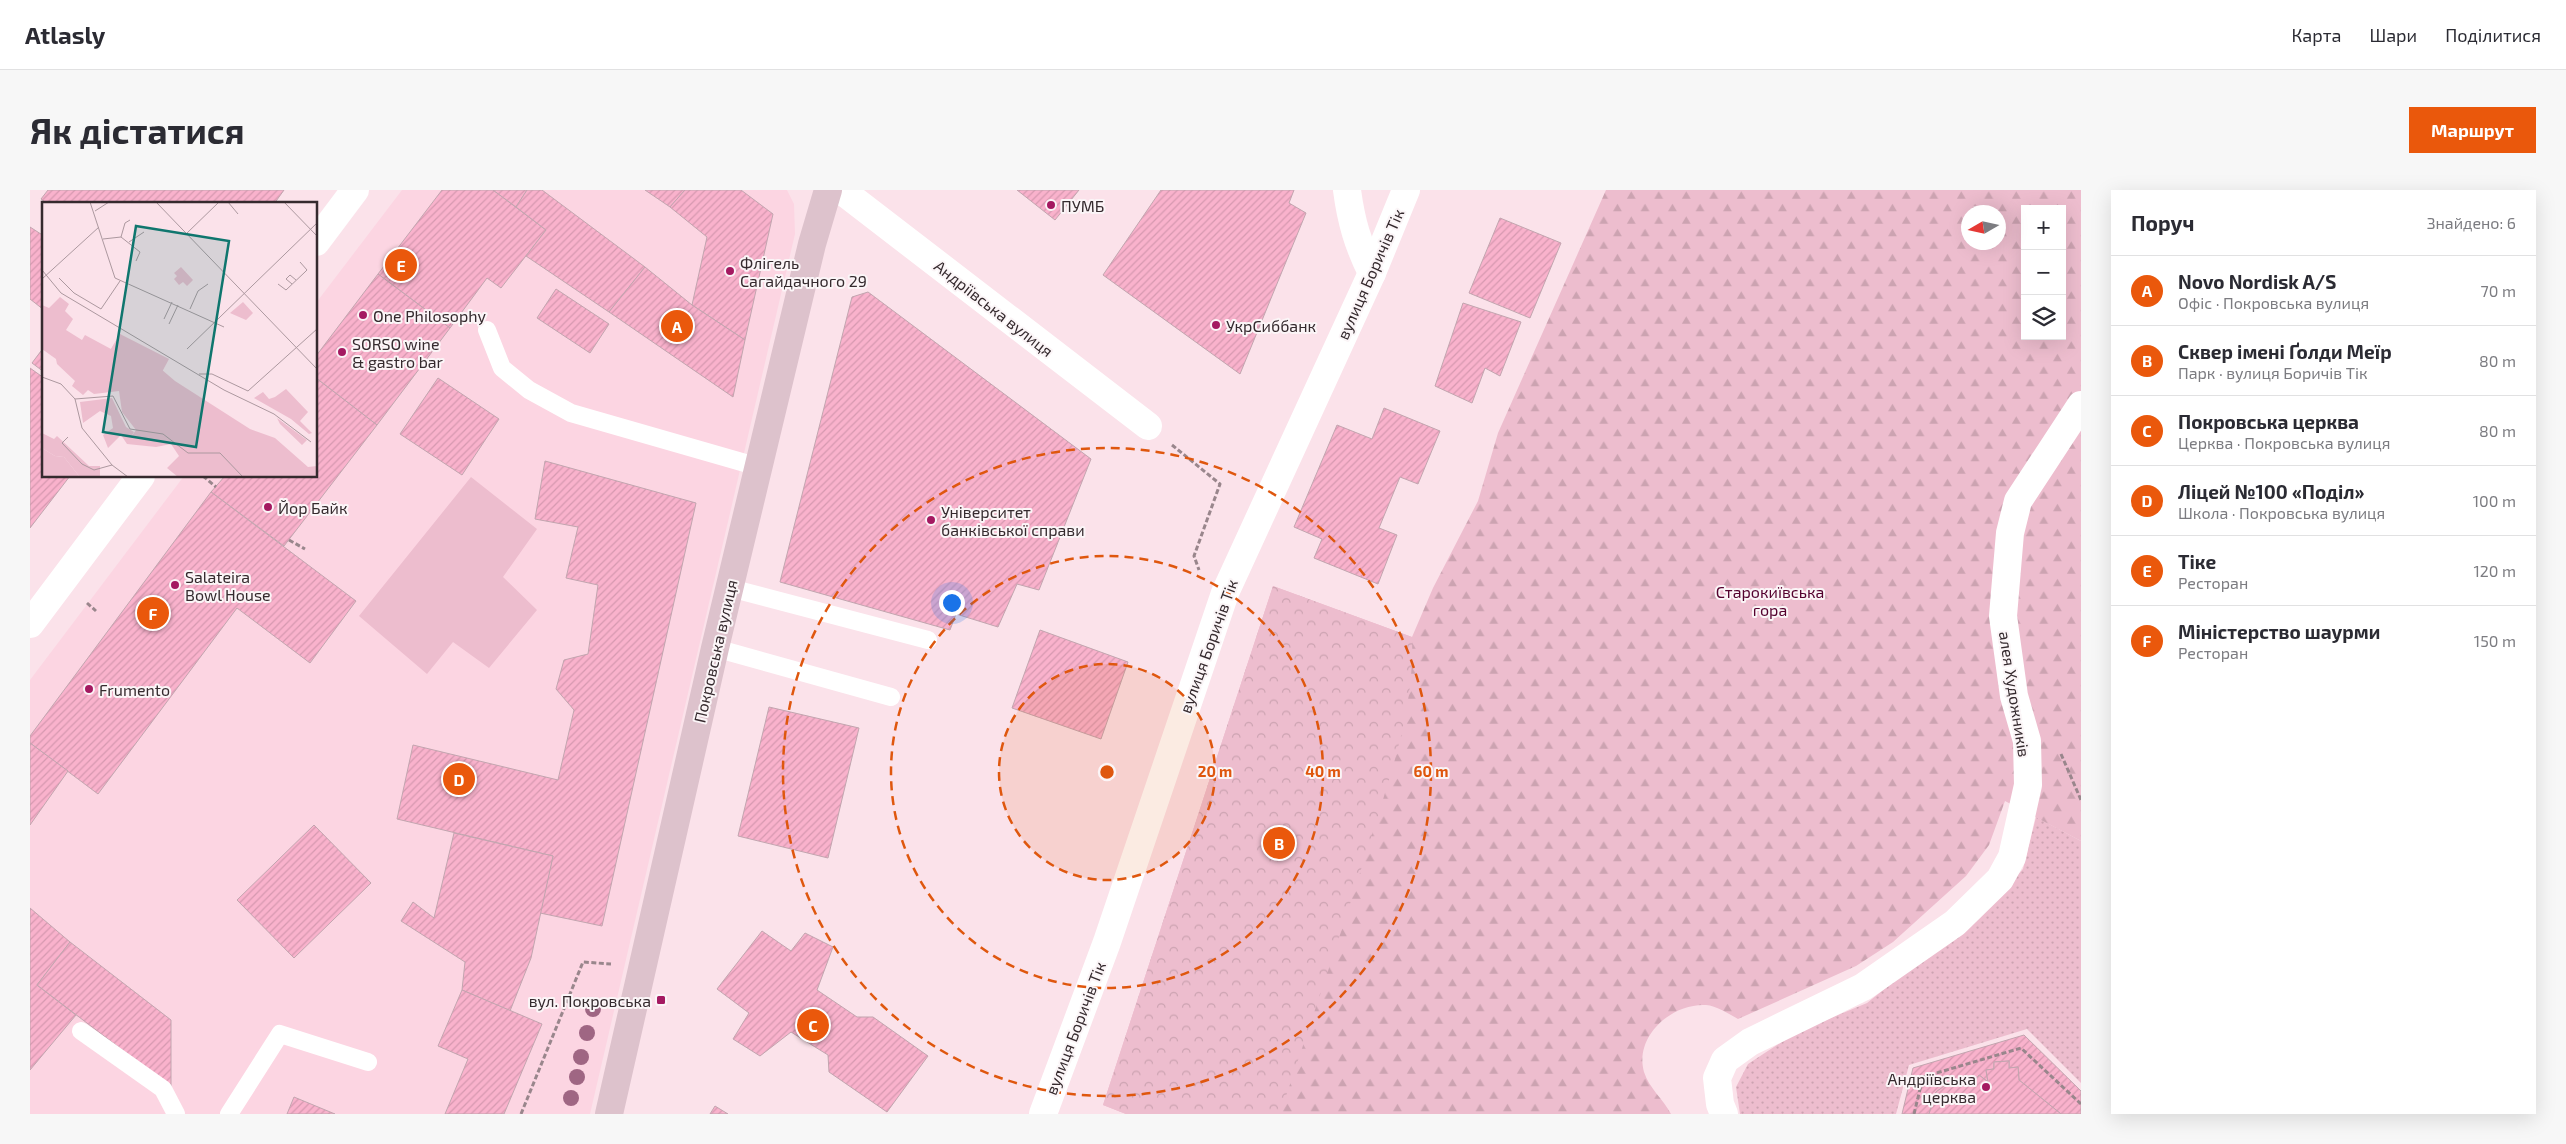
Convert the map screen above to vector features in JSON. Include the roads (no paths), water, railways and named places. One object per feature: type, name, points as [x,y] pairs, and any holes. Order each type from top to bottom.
[{"type":"street","points":[[318,239],[355,190]]},
{"type":"street","name":"Покровська вулиця","points":[[608,1114],[758,467],[812,244],[828,190]]},
{"type":"street","name":"Андріївська вулиця","points":[[840,190],[1148,426]]},
{"type":"street","points":[[1347,190],[1351,219],[1358,244],[1372,273]]},
{"type":"street","name":"вулиця Боричів Тік","points":[[1043,1114],[1107,942],[1225,593],[1372,273],[1406,190]]},
{"type":"street","name":"алея Художників","points":[[1724,1114],[1720,1104],[1717,1078],[1725,1060],[1750,1042],[1863,986],[1955,923],[2000,880],[2012,857],[2028,785],[2027,741],[2014,696],[2003,616],[2010,532],[2018,501],[2081,405]]},
{"type":"street","points":[[32,618],[139,478]]},
{"type":"lane","points":[[487,330],[502,368],[529,390],[571,413],[758,467]]},
{"type":"lane","points":[[730,588],[928,640]]},
{"type":"lane","points":[[716,648],[891,697]]},
{"type":"lane","points":[[81,1031],[163,1089],[176,1114]]},
{"type":"lane","points":[[229,1114],[280,1034],[368,1062]]},
{"type":"place","name":"ПУМБ","points":[[1051,205]]},
{"type":"place","name":"Тіке","points":[[401,265]]},
{"type":"place","name":"Флігель Сагайдачного 29","points":[[730,271]]},
{"type":"place","name":"One Philosophy","points":[[363,315]]},
{"type":"place","name":"УкрСиббанк","points":[[1216,325]]},
{"type":"place","name":"Novo Nordisk A/S","points":[[677,326]]},
{"type":"place","name":"SORSO wine & gastro bar","points":[[342,352]]},
{"type":"place","name":"Йор Байк","points":[[268,507]]},
{"type":"place","name":"Університет банківської справи","points":[[931,520]]},
{"type":"place","name":"Salateira Bowl House","points":[[175,585]]},
{"type":"place","name":"Міністерство шаурми","points":[[153,613]]},
{"type":"place","name":"Frumento","points":[[89,689]]},
{"type":"place","name":"Ліцей №100 «Поділ»","points":[[459,779]]},
{"type":"place","name":"Сквер імені Ґолди Меїр","points":[[1279,843]]},
{"type":"place","name":"вул. Покровська","points":[[661,1000]]},
{"type":"place","name":"Покровська церква","points":[[813,1025]]},
{"type":"place","name":"Андріївська церква","points":[[1986,1087]]},
{"type":"park label","name":"Старокиївська гора","points":[[1770,600]]}]
